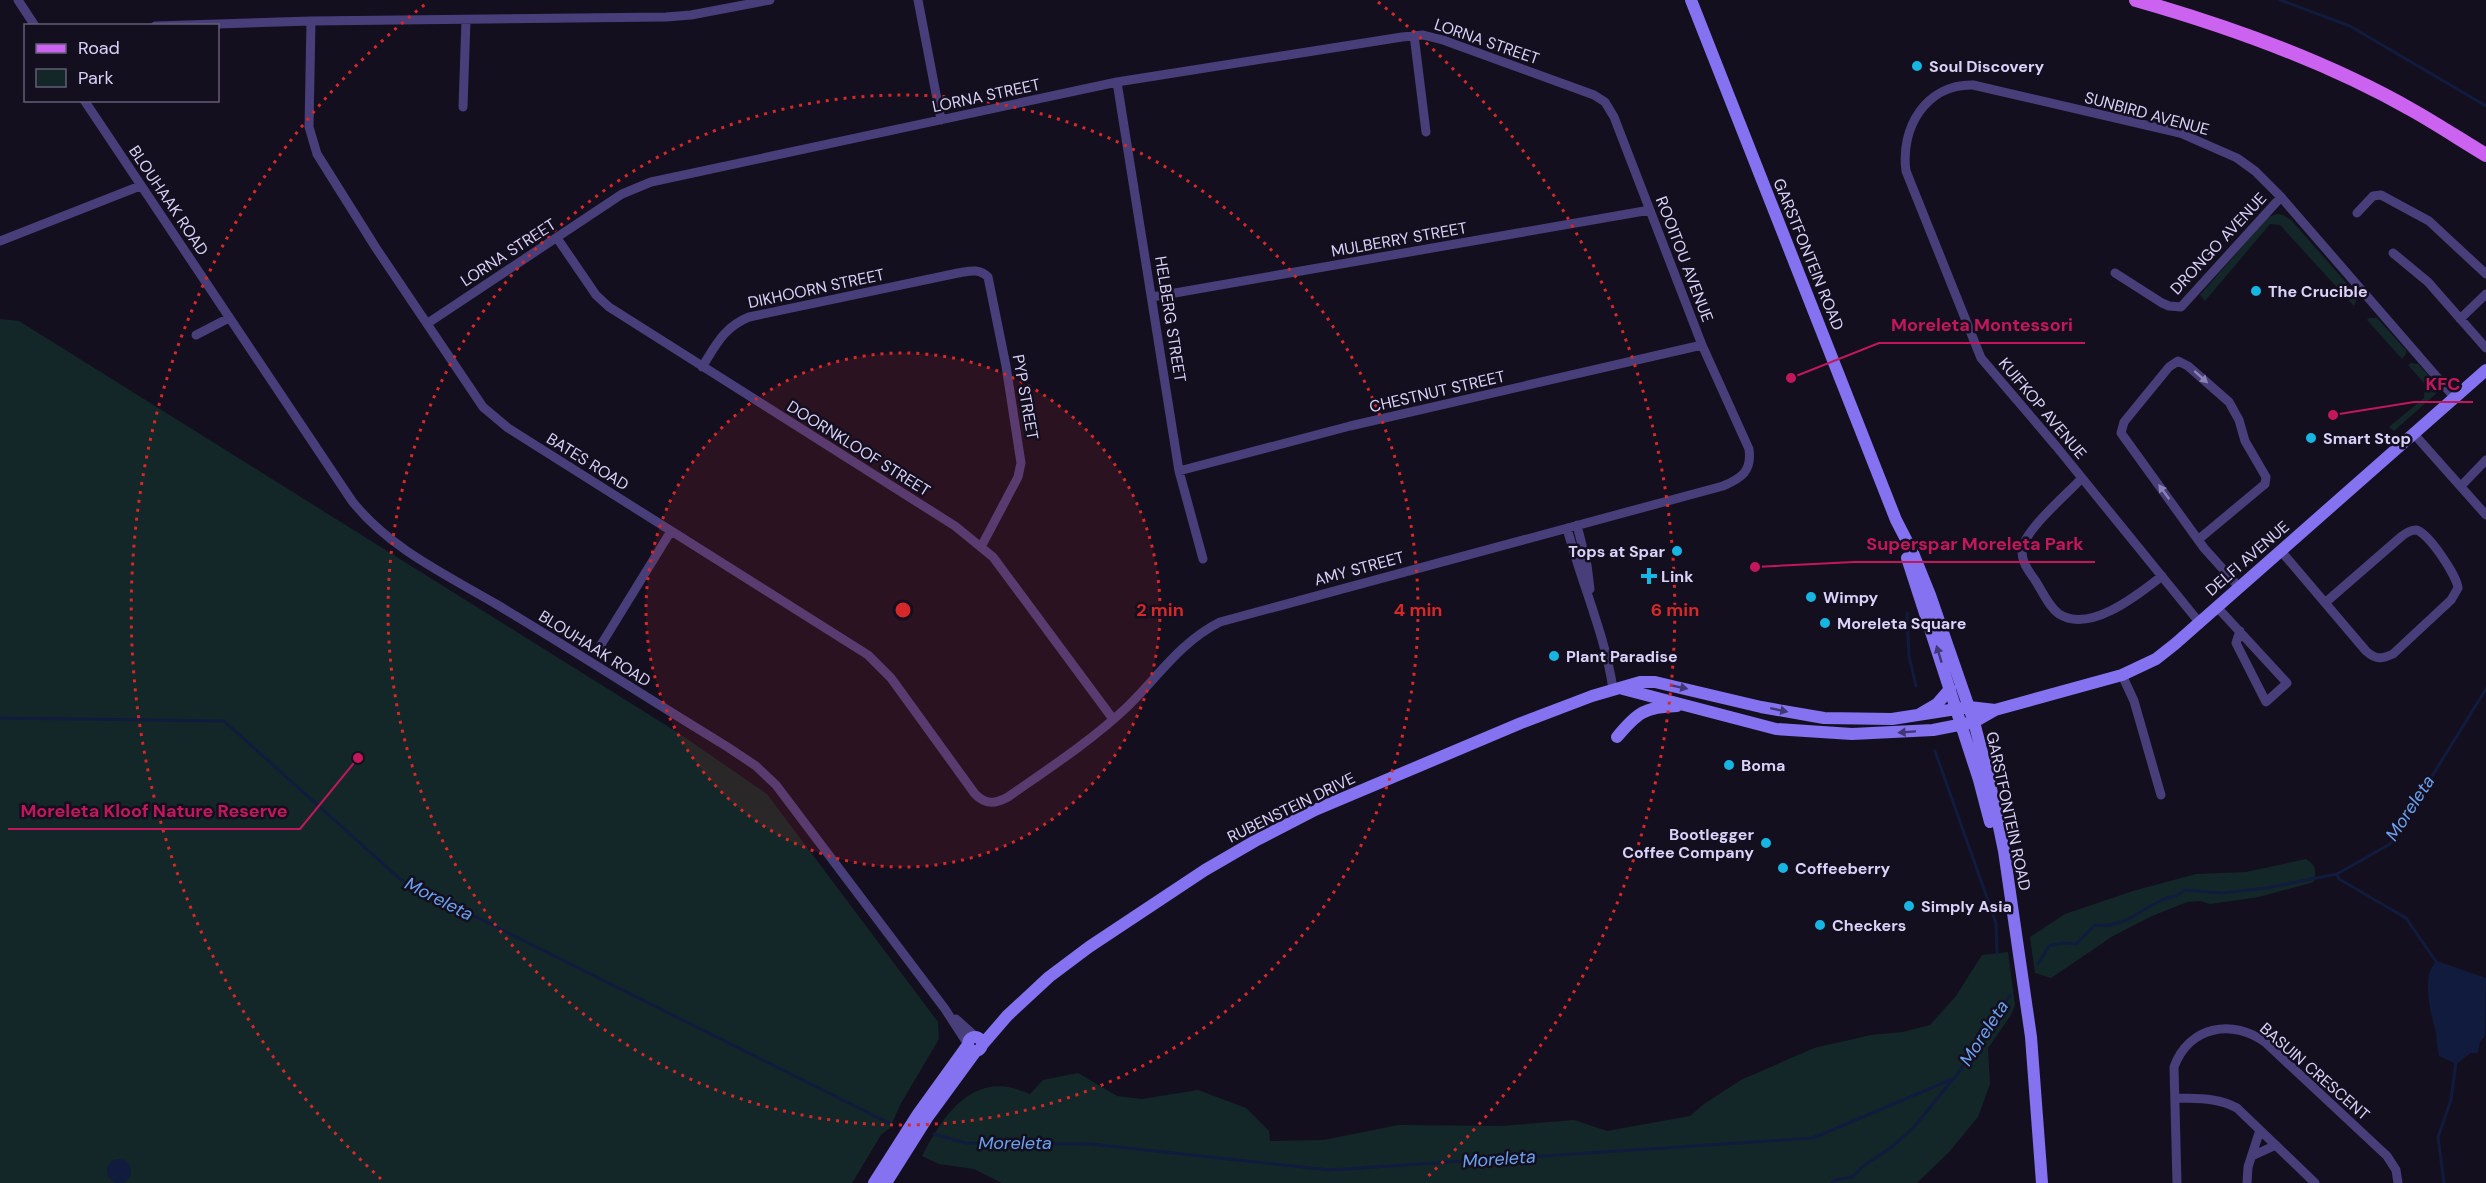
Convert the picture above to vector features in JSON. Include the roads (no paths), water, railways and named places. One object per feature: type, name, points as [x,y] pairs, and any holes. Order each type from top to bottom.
[{"type":"main road","points":[[2136,0],[2195,17],[2310,61],[2411,110],[2486,154]]},
{"type":"main road","points":[[2458,139],[2486,160]]},
{"type":"street","points":[[18,0],[34,24]]},
{"type":"street","points":[[217,24],[666,17],[691,15],[770,0]]},
{"type":"street","points":[[918,0],[941,120]]},
{"type":"street","name":"GARSTFONTEIN ROAD","points":[[1691,0],[1896,520],[1913,553],[1930,595],[1968,723],[2012,907],[2031,1037],[2042,1183]]},
{"type":"street","points":[[463,107],[466,20]]},
{"type":"street","name":"BATES ROAD","points":[[311,21],[309,111],[312,142],[317,154],[376,248],[483,406],[495,419],[868,655],[891,678],[981,799],[988,803],[997,803],[1008,796]]},
{"type":"street","points":[[1414,35],[1426,132]]},
{"type":"street","name":"LORNA STREET","points":[[428,323],[622,194],[651,182],[1117,82],[1414,35],[1443,40],[1582,91]]},
{"type":"street","name":"HELBERG STREET","points":[[1117,82],[1179,471],[1203,559]]},
{"type":"street","name":"SUNBIRD AVENUE","points":[[1905,151],[1916,119],[1928,100],[1950,86],[1973,85],[2180,133],[2237,158],[2255,171],[2280,197],[2455,398]]},
{"type":"street","name":"ROOITOU AVENUE","points":[[1582,91],[1598,96],[1609,107],[1702,345],[1749,449]]},
{"type":"street","name":"BLOUHAAK ROAD","points":[[85,102],[351,501],[370,524],[385,537],[454,581],[706,734],[762,771],[776,785],[945,1009],[974,1043]]},
{"type":"street","name":"KUIFKOP AVENUE","points":[[1905,151],[1906,171],[1982,358],[2199,622]]},
{"type":"street","points":[[0,241],[140,186]]},
{"type":"street","points":[[2357,213],[2373,196],[2381,195],[2429,220],[2486,274]]},
{"type":"street","name":"DRONGO AVENUE","points":[[2115,273],[2162,303],[2181,307],[2280,197]]},
{"type":"street","name":"MULBERRY STREET","points":[[1152,297],[1650,210]]},
{"type":"street","name":"DOORNKLOOF STREET","points":[[557,238],[596,295],[609,308],[982,545],[1113,719]]},
{"type":"street","points":[[2393,253],[2428,282],[2486,348]]},
{"type":"street","name":"PYP STREET","points":[[958,273],[978,270],[988,277],[1006,366],[1021,463],[1018,477],[982,545]]},
{"type":"street","name":"DIKHOORN STREET","points":[[702,367],[728,329],[736,322],[749,317],[958,273]]},
{"type":"street","points":[[2460,319],[2486,294]]},
{"type":"street","points":[[196,335],[229,318]]},
{"type":"street","name":"CHESTNUT STREET","points":[[1179,471],[1350,426],[1702,345]]},
{"type":"street","points":[[2199,539],[2265,483],[2266,477],[2251,453],[2229,402],[2188,366],[2178,361],[2169,367],[2124,422],[2121,434],[2199,539],[2239,588]]},
{"type":"street","name":"DELFI AVENUE","points":[[1968,723],[1995,710],[2122,675],[2156,659],[2486,370]]},
{"type":"street","points":[[2414,434],[2486,515]]},
{"type":"street","name":"AMY STREET","points":[[1008,796],[1113,719],[1186,643],[1202,631],[1220,622],[1737,480],[1747,470],[1750,458],[1749,449]]},
{"type":"street","points":[[2462,486],[2486,460]]},
{"type":"street","points":[[2082,478],[2030,532],[2022,549],[2024,564],[2053,608],[2063,616],[2074,618],[2114,610],[2162,576]]},
{"type":"street","name":"GARSTFONTEIN ROAD","points":[[1896,520],[1899,538],[1921,596],[1950,689],[1963,709]]},
{"type":"street","points":[[1577,525],[1589,578],[1589,594]]},
{"type":"street","points":[[1567,528],[1618,689],[1761,726],[1789,731],[1871,734],[1933,730],[1968,723]]},
{"type":"street","points":[[2281,551],[2372,657],[2383,658],[2393,654],[2451,600],[2458,588],[2458,581],[2431,543],[2420,532],[2412,530],[2402,536],[2326,602]]},
{"type":"street","points":[[599,648],[671,531]]},
{"type":"street","points":[[2217,607],[2240,631],[2288,683],[2266,702],[2236,643],[2240,631]]},
{"type":"street","points":[[2122,675],[2134,700],[2161,795]]},
{"type":"street","name":"RUBENSTEIN DRIVE","points":[[874,1183],[918,1114],[974,1043],[1049,977],[1166,895],[1255,841],[1315,810],[1510,727],[1640,682],[1654,682],[1817,718],[1864,720],[1917,716],[1963,709]]},
{"type":"street","points":[[1917,716],[1937,704],[1950,689]]},
{"type":"street","points":[[1617,738],[1636,715],[1647,709],[1659,706],[1690,706]]},
{"type":"street","name":"DELFI AVENUE","points":[[1963,709],[1995,710]]},
{"type":"street","name":"BASUIN CRESCENT","points":[[2177,1183],[2174,1067],[2183,1049],[2193,1041],[2217,1029],[2239,1028],[2266,1043],[2387,1156],[2396,1170],[2398,1183]]},
{"type":"street","name":"RUBENSTEIN DRIVE","points":[[886,1183],[974,1043]]},
{"type":"street","points":[[2175,1098],[2212,1099],[2226,1102],[2248,1116],[2315,1183]]},
{"type":"street","points":[[2247,1183],[2246,1175],[2260,1130]]},
{"type":"street","points":[[2252,1156],[2276,1144]]},
{"type":"water","points":[[2437,961],[2486,978],[2485,1036],[2480,1042],[2478,1053],[2471,1053],[2456,1064],[2439,1056],[2438,1051],[2428,995],[2429,975]]},
{"type":"water","points":[[119,1159],[127,1163],[131,1171],[127,1179],[119,1183],[111,1179],[107,1171],[111,1163]]},
{"type":"waterway","points":[[2280,0],[2350,26],[2486,106]]},
{"type":"waterway","points":[[1907,613],[1909,656],[1916,686]]},
{"type":"waterway","name":"Moreleta","points":[[2038,964],[2049,946],[2062,943],[2076,944],[2095,925],[2122,922],[2185,890],[2222,893],[2266,888],[2337,874],[2390,844],[2486,689]]},
{"type":"waterway","name":"Moreleta","points":[[0,718],[224,721],[400,879],[891,1124]]},
{"type":"waterway","points":[[1935,751],[1996,923],[1997,953]]},
{"type":"waterway","points":[[2337,875],[2339,879],[2406,918],[2437,963]]},
{"type":"waterway","name":"Moreleta","points":[[934,1134],[966,1143],[1091,1144],[1330,1170],[1813,1138],[1955,1078],[2010,995]]},
{"type":"waterway","points":[[2444,1183],[2438,1137],[2451,1100],[2456,1062]]},
{"type":"waterway","points":[[1832,1183],[1835,1180],[1853,1177],[1861,1168],[1893,1146],[1914,1127],[1953,1079]]},
{"type":"place","name":"Soul Discovery","points":[[1917,66]]},
{"type":"place","name":"The Crucible","points":[[2256,291]]},
{"type":"place","name":"Moreleta Montessori","points":[[1791,378]]},
{"type":"place","name":"KFC","points":[[2333,415]]},
{"type":"place","name":"Smart Stop","points":[[2311,438]]},
{"type":"place","name":"Tops at Spar","points":[[1677,551]]},
{"type":"place","name":"Superspar Moreleta Park","points":[[1755,567]]},
{"type":"place","name":"Link","points":[[1649,576]]},
{"type":"place","name":"Wimpy","points":[[1811,597]]},
{"type":"place","name":"Moreleta Square","points":[[1825,623]]},
{"type":"place","name":"Plant Paradise","points":[[1554,656]]},
{"type":"place","name":"Moreleta Kloof Nature Reserve","points":[[358,758]]},
{"type":"place","name":"Boma","points":[[1729,765]]},
{"type":"place","name":"Bootlegger Coffee Company","points":[[1766,843]]},
{"type":"place","name":"Coffeeberry","points":[[1783,868]]},
{"type":"place","name":"Simply Asia","points":[[1909,906]]},
{"type":"place","name":"Checkers","points":[[1820,925]]}]
